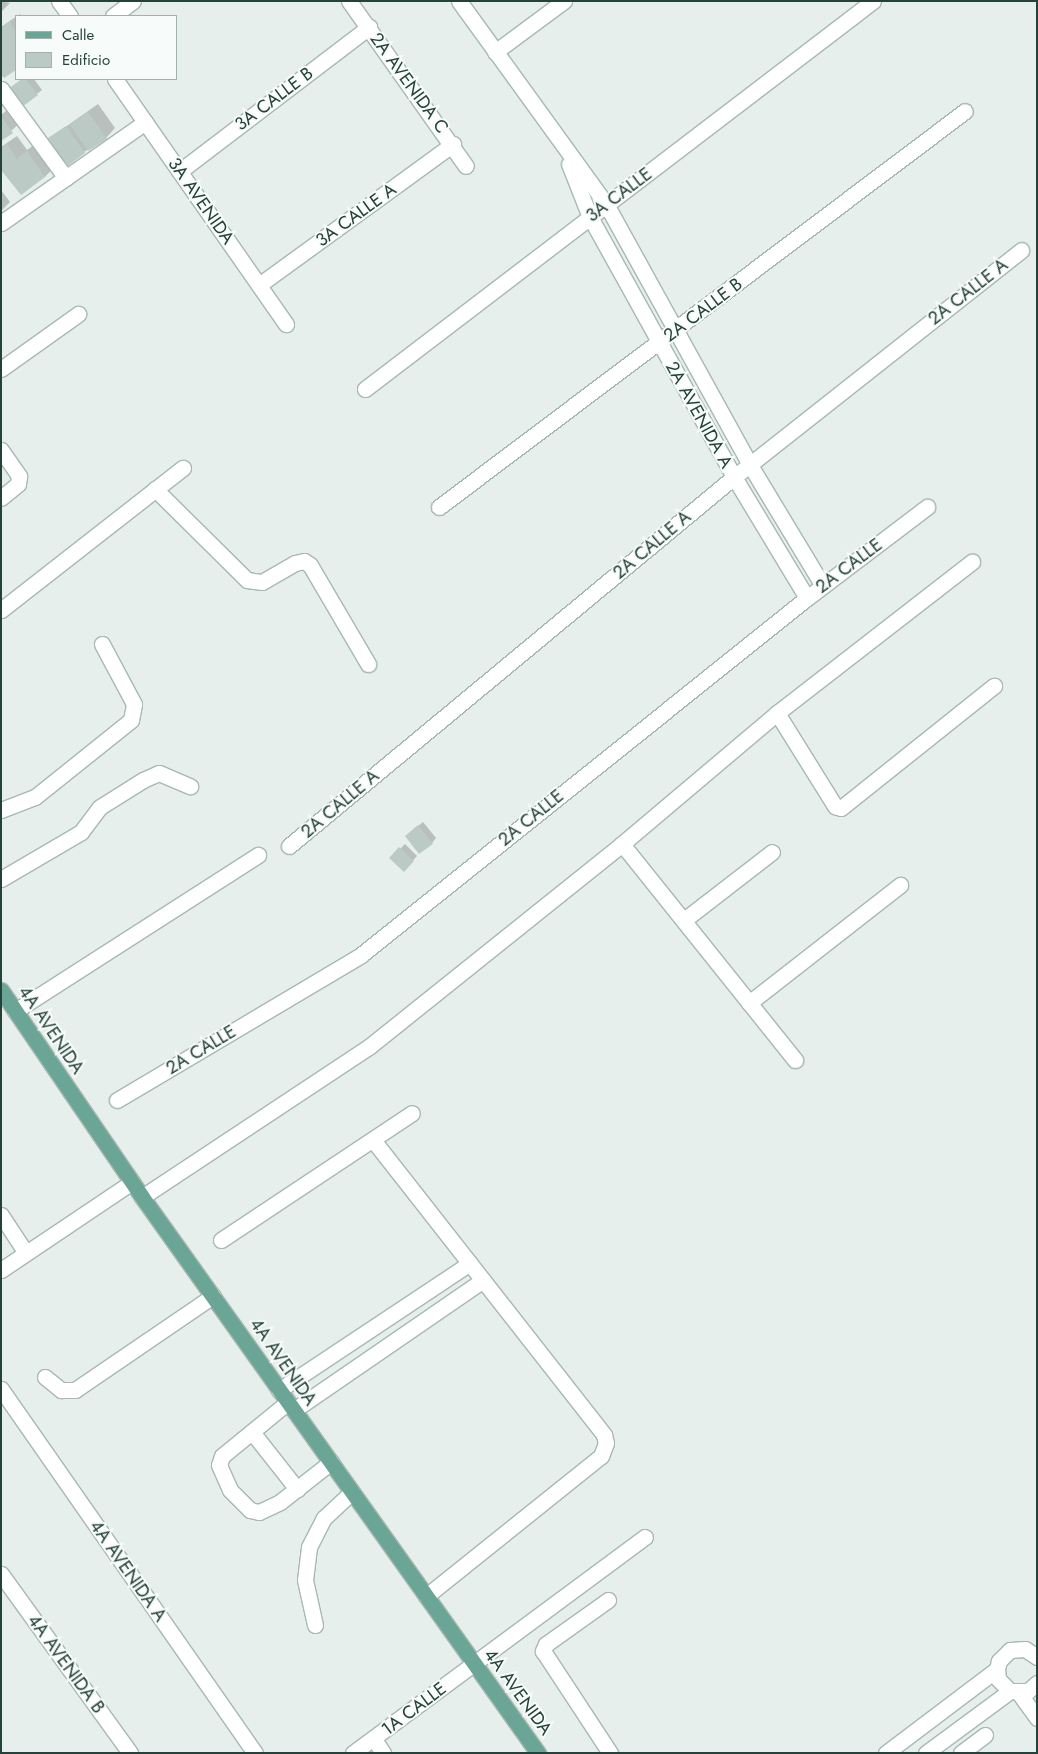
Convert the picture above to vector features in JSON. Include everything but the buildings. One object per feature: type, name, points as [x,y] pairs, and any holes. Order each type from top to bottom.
[{"type":"main road","name":"4A AVENIDA","points":[[1,990],[142,1197],[538,1753]]},
{"type":"street","points":[[59,1],[69,15]]},
{"type":"street","points":[[114,15],[133,1]]},
{"type":"street","name":"2A AVENIDA C","points":[[349,1],[466,166]]},
{"type":"street","name":"2A AVENIDA A","points":[[459,1],[562,146],[606,204],[750,464],[823,586]]},
{"type":"street","points":[[495,52],[564,1]]},
{"type":"street","name":"3A CALLE","points":[[365,389],[873,1]]},
{"type":"street","name":"3A CALLE B","points":[[180,171],[368,27]]},
{"type":"street","name":"3A AVENIDA","points":[[116,80],[286,324]]},
{"type":"street","points":[[1,89],[66,178]]},
{"type":"street","name":"2A CALLE B","points":[[439,507],[676,332],[965,111]]},
{"type":"street","points":[[1,223],[145,122]]},
{"type":"street","name":"3A CALLE A","points":[[259,285],[452,144]]},
{"type":"street","name":"2A AVENIDA A","points":[[562,146],[590,217],[734,477],[807,598]]},
{"type":"street","name":"2A CALLE A","points":[[289,846],[734,477],[1020,250]]},
{"type":"street","points":[[1,369],[78,314]]},
{"type":"street","points":[[1,450],[19,476],[18,484],[1,498]]},
{"type":"street","points":[[1,610],[183,468]]},
{"type":"street","points":[[155,489],[247,580],[262,582],[295,562],[304,561],[310,565],[368,664]]},
{"type":"street","name":"2A CALLE","points":[[117,1100],[361,954],[807,598],[927,507]]},
{"type":"street","points":[[142,1197],[370,1046],[622,844],[776,713],[972,562]]},
{"type":"street","points":[[1,810],[35,797],[131,720],[135,712],[134,704],[102,644]]},
{"type":"street","points":[[776,713],[835,806],[841,808],[994,686]]},
{"type":"street","points":[[1,879],[81,832],[100,807],[143,780],[159,774],[190,786]]},
{"type":"street","points":[[622,844],[795,1060]]},
{"type":"street","points":[[684,920],[772,852]]},
{"type":"street","points":[[15,1011],[258,855]]},
{"type":"street","points":[[749,1003],[900,885]]},
{"type":"street","points":[[221,1240],[412,1113]]},
{"type":"street","points":[[373,1140],[604,1435],[606,1443],[601,1456],[426,1596]]},
{"type":"street","points":[[1,1270],[132,1182]]},
{"type":"street","points":[[1,1216],[26,1253]]},
{"type":"street","points":[[279,1390],[470,1263]]},
{"type":"street","points":[[331,1462],[297,1489],[259,1512],[250,1510],[230,1490],[218,1465],[222,1456],[252,1432],[483,1280]]},
{"type":"street","points":[[45,1377],[61,1390],[75,1390],[212,1296]]},
{"type":"street","name":"4A AVENIDA A","points":[[1,1389],[255,1753]]},
{"type":"street","points":[[252,1432],[297,1489]]},
{"type":"street","points":[[315,1625],[305,1580],[309,1547],[324,1518],[352,1492]]},
{"type":"street","name":"1A CALLE","points":[[353,1753],[645,1537]]},
{"type":"street","name":"4A AVENIDA B","points":[[1,1574],[130,1753]]},
{"type":"street","points":[[608,1600],[546,1644],[543,1651],[610,1753]]},
{"type":"street","points":[[886,1753],[996,1669],[1005,1654],[1033,1649]]},
{"type":"street","points":[[996,1669],[998,1679],[1015,1692],[1037,1718]]},
{"type":"street","points":[[926,1753],[1015,1692],[1036,1688]]},
{"type":"street","points":[[960,1753],[985,1734]]},
{"type":"street","points":[[374,1739],[384,1753]]}]
